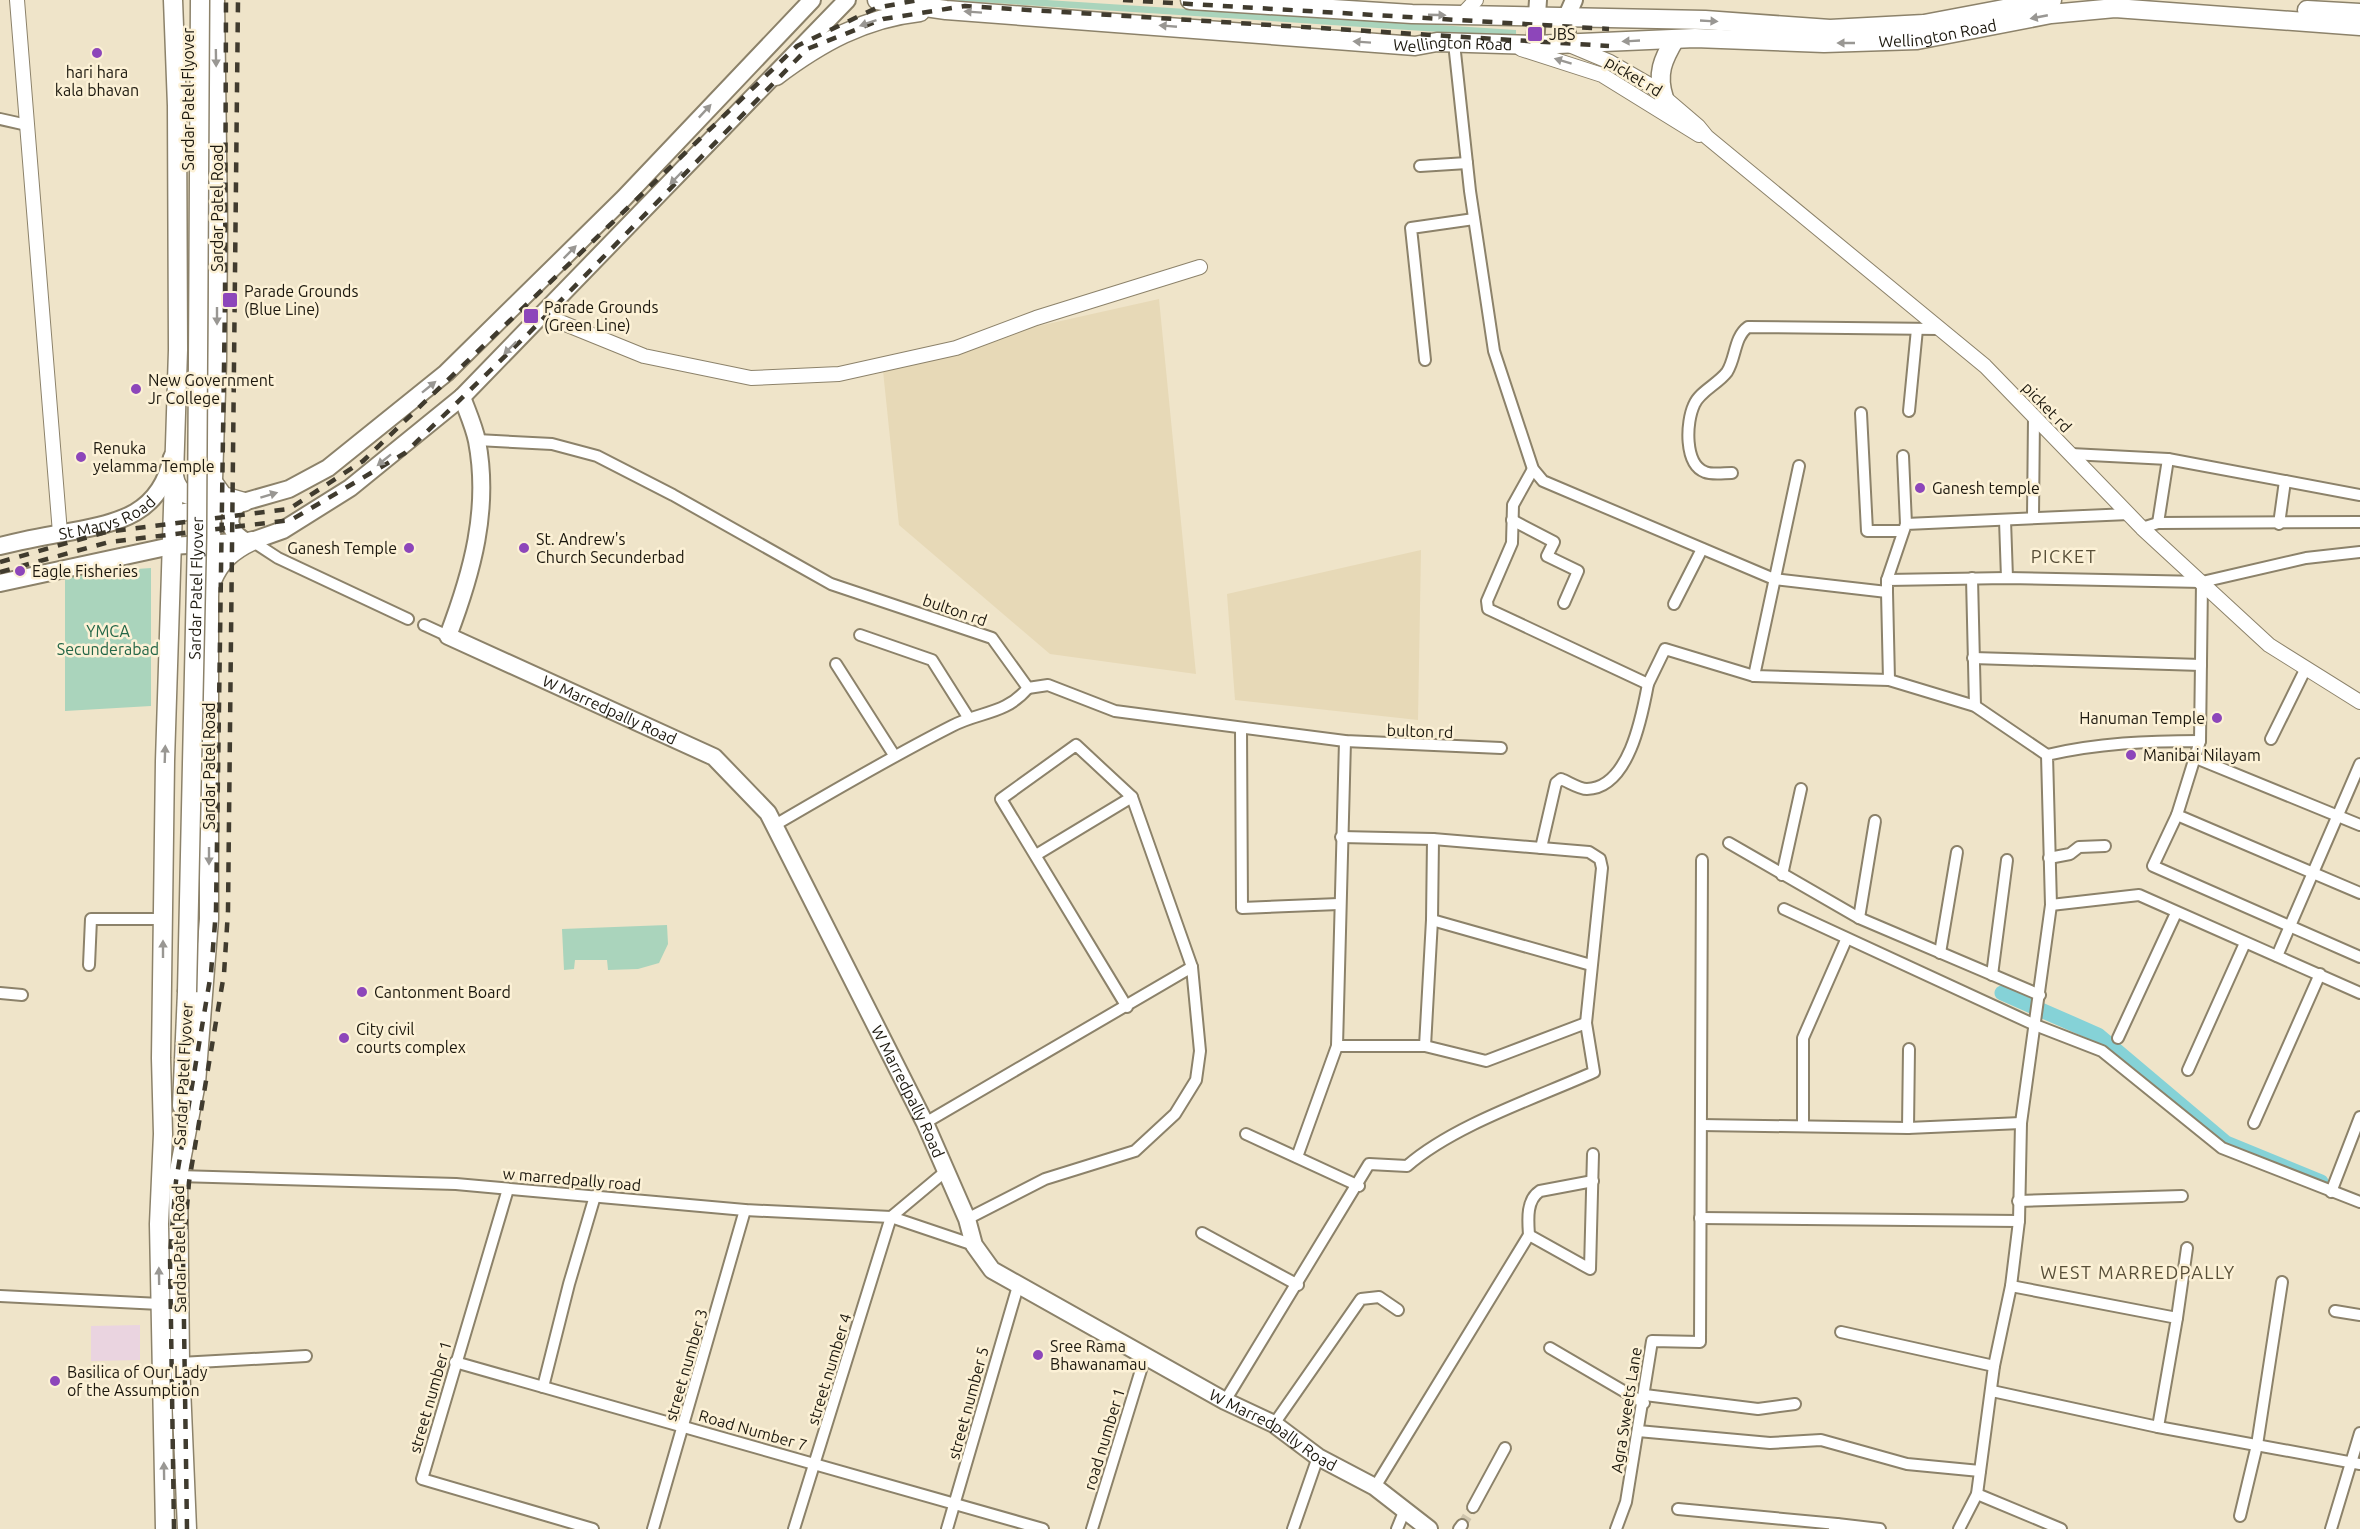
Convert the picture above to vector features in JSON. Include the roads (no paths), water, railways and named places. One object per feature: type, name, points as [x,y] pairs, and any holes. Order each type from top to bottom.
[{"type":"main road","name":"Sardar Patel Road","points":[[165,1529],[159,1224],[163,1134],[161,1058],[170,575],[178,350],[173,0]]},
{"type":"main road","name":"Sardar Patel Flyover","points":[[163,1134],[182,992],[188,0]]},
{"type":"main road","name":"Sardar Patel Flyover","points":[[178,1176],[197,488],[200,0]]},
{"type":"main road","name":"Sardar Patel Road","points":[[187,1529],[180,1364],[178,1176],[196,1083],[209,919],[209,576],[218,223],[215,0]]},
{"type":"main road","points":[[172,514],[242,502],[289,489],[328,468],[446,374],[624,198],[812,0]]},
{"type":"main road","points":[[0,583],[171,546],[249,541],[283,530],[350,488],[462,397],[776,76],[847,0]]},
{"type":"main road","name":"Wellington Road","points":[[877,0],[946,10],[1415,46],[1437,42],[1535,45],[1675,39],[1824,43],[1917,40],[2104,4],[2360,26]]},
{"type":"main road","points":[[1190,0],[1461,16],[1537,8],[1570,8],[1624,18],[1840,28],[1924,24],[2052,0]]},
{"type":"main road","points":[[1608,0],[1624,18]]},
{"type":"main road","points":[[2152,0],[2360,13]]},
{"type":"main road","points":[[1535,45],[1537,8]]},
{"type":"main road","points":[[1567,44],[1570,8]]},
{"type":"main road","points":[[776,76],[808,52],[856,27],[881,19],[946,10]]},
{"type":"main road","points":[[1664,98],[1660,85],[1662,60],[1675,39]]},
{"type":"main road","points":[[177,224],[218,223]]},
{"type":"main road","points":[[448,636],[467,585],[479,535],[481,492],[477,440],[462,397]]},
{"type":"main road","name":"St Marys Road","points":[[0,546],[116,523],[139,511],[157,493],[165,478],[175,445]]},
{"type":"main road","points":[[174,475],[176,485],[183,493],[192,497],[203,494],[213,482],[223,496],[242,502]]},
{"type":"main road","points":[[242,502],[230,516],[230,526],[235,535],[249,541]]},
{"type":"main road","points":[[209,597],[212,579],[222,562],[249,541]]},
{"type":"main road","points":[[170,575],[181,560],[190,558],[200,561],[206,567],[209,576]]},
{"type":"main road","name":"W Marredpally Road","points":[[448,636],[714,757],[768,813],[925,1124],[967,1219],[974,1245],[992,1270],[1225,1401],[1274,1424],[1318,1457],[1375,1487],[1404,1512],[1430,1529]]},
{"type":"street","points":[[17,0],[60,533]]},
{"type":"street","points":[[1461,16],[1476,0]]},
{"type":"street","points":[[1454,43],[1474,219],[1494,351],[1533,470],[1543,482],[1774,579],[1887,592]]},
{"type":"street","name":"picket rd","points":[[1567,44],[1620,68],[1650,85],[1698,126],[1707,137],[1985,366],[2142,528],[2269,645],[2360,702]]},
{"type":"street","name":"picket rd","points":[[1505,45],[1602,75],[1689,130],[1707,137]]},
{"type":"street","points":[[0,119],[27,125]]},
{"type":"street","points":[[1420,166],[1467,163]]},
{"type":"street","points":[[1425,360],[1411,228],[1474,219]]},
{"type":"street","points":[[543,315],[644,356],[751,378],[839,374],[956,348],[1036,318],[1200,267]]},
{"type":"street","points":[[1732,473],[1706,473],[1696,466],[1690,448],[1690,425],[1694,403],[1727,372],[1742,332],[1748,327],[1939,329]]},
{"type":"street","points":[[1909,411],[1917,329]]},
{"type":"street","points":[[1861,413],[1867,531],[2033,517],[2129,514]]},
{"type":"street","points":[[2033,517],[2034,417]]},
{"type":"street","name":"bulton rd","points":[[477,440],[552,444],[597,456],[673,495],[831,584],[992,638],[1028,688],[1048,685],[1115,711],[1241,728],[1345,741],[1501,748]]},
{"type":"street","points":[[2071,454],[2168,459],[2360,495]]},
{"type":"street","points":[[1889,680],[1887,580],[1904,527],[1903,456]]},
{"type":"street","points":[[2158,523],[2168,459]]},
{"type":"street","points":[[1754,676],[1799,466]]},
{"type":"street","points":[[1533,470],[1513,505],[1512,543],[1487,601],[1488,609],[1648,684]]},
{"type":"street","points":[[2279,524],[2285,481]]},
{"type":"street","points":[[1512,520],[1554,542],[1547,556],[1578,571],[1564,603]]},
{"type":"street","points":[[2005,520],[2007,578]]},
{"type":"street","points":[[2142,528],[2158,523],[2360,522]]},
{"type":"street","points":[[249,541],[278,558],[408,619]]},
{"type":"street","points":[[1674,604],[1702,549]]},
{"type":"street","points":[[1887,580],[2007,578],[2202,582],[2306,558],[2360,552]]},
{"type":"street","points":[[1972,578],[1975,706]]},
{"type":"street","points":[[2202,582],[2200,741],[2178,815],[2153,866],[2360,957]]},
{"type":"street","name":"W Marredpally Road","points":[[424,625],[448,636]]},
{"type":"street","points":[[860,634],[932,660],[968,717]]},
{"type":"street","points":[[1541,848],[1556,783],[1562,779],[1586,789],[1607,783],[1617,773],[1633,745],[1648,684],[1665,649],[1754,676],[1889,680],[1975,706],[2047,755],[2079,747],[2124,742],[2200,741]]},
{"type":"street","points":[[1973,658],[2201,665]]},
{"type":"street","points":[[836,664],[894,755]]},
{"type":"street","points":[[2271,739],[2306,668]]},
{"type":"street","points":[[775,825],[894,755],[968,717],[1001,710],[1017,701],[1028,688]]},
{"type":"street","points":[[1241,728],[1242,908],[1339,904]]},
{"type":"street","points":[[1297,1157],[1337,1046],[1345,741]]},
{"type":"street","points":[[967,1219],[1045,1179],[1135,1151],[1175,1114],[1196,1080],[1200,1051],[1192,967],[1132,797],[1076,745],[1001,799],[1127,1007]]},
{"type":"street","points":[[1959,1529],[1977,1494],[1994,1366],[2011,1286],[2019,1221],[2021,1123],[2051,905],[2047,755]]},
{"type":"street","points":[[2196,758],[2360,825]]},
{"type":"street","points":[[2277,956],[2360,764]]},
{"type":"street","points":[[1782,875],[1801,789]]},
{"type":"street","points":[[1036,855],[1132,797]]},
{"type":"street","points":[[2178,815],[2360,892]]},
{"type":"street","points":[[1859,918],[1875,821]]},
{"type":"street","points":[[1225,1401],[1359,1186],[1369,1164],[1407,1167],[1423,1152],[1492,1117],[1594,1072],[1586,1023],[1602,868],[1600,859],[1589,852],[1433,839],[1341,837]]},
{"type":"street","points":[[1425,1046],[1432,920],[1433,839]]},
{"type":"street","points":[[1729,843],[1859,918],[1992,975],[2039,998]]},
{"type":"street","points":[[2049,858],[2070,854],[2079,847],[2105,846]]},
{"type":"street","points":[[1940,953],[1957,852]]},
{"type":"street","points":[[1702,860],[1700,1218],[2019,1221]]},
{"type":"street","points":[[1992,975],[2007,860]]},
{"type":"street","points":[[2051,905],[2139,895],[2360,993]]},
{"type":"street","points":[[1784,909],[1846,940],[2102,1051],[2222,1148],[2333,1186],[2360,1202]]},
{"type":"street","points":[[2118,1038],[2176,913]]},
{"type":"street","points":[[89,965],[91,919],[163,919]]},
{"type":"street","points":[[1432,920],[1518,942],[1591,965]]},
{"type":"street","points":[[1803,1126],[1803,1038],[1846,940]]},
{"type":"street","points":[[2188,1070],[2245,943]]},
{"type":"street","points":[[925,1124],[1192,967]]},
{"type":"street","points":[[2254,1123],[2320,974]]},
{"type":"street","points":[[0,993],[22,995]]},
{"type":"street","points":[[1337,1046],[1425,1046],[1486,1061],[1586,1023]]},
{"type":"street","points":[[1908,1128],[1909,1049]]},
{"type":"street","points":[[2333,1186],[2360,1117]]},
{"type":"street","points":[[1701,1125],[1908,1128],[2021,1123]]},
{"type":"street","points":[[1246,1134],[1359,1186]]},
{"type":"street","points":[[1529,1235],[1590,1269],[1593,1154]]},
{"type":"street","name":"w marredpally road","points":[[178,1176],[444,1184],[746,1210],[891,1218],[946,1171]]},
{"type":"street","points":[[1375,1487],[1529,1235],[1528,1223],[1533,1196],[1540,1191],[1593,1181]]},
{"type":"street","name":"street number 1","points":[[508,1189],[422,1479],[592,1529]]},
{"type":"street","points":[[543,1387],[568,1284],[595,1196]]},
{"type":"street","points":[[2018,1201],[2182,1196]]},
{"type":"street","name":"street number 3","points":[[653,1529],[746,1210]]},
{"type":"street","points":[[891,1218],[974,1245]]},
{"type":"street","name":"street number 4","points":[[794,1529],[891,1218]]},
{"type":"street","name":"Agra Sweets Lane","points":[[1616,1529],[1626,1502],[1652,1341],[1700,1342],[1700,1218]]},
{"type":"street","points":[[1202,1233],[1298,1285]]},
{"type":"street","points":[[2157,1428],[2187,1248]]},
{"type":"street","points":[[2240,1516],[2258,1445],[2282,1282]]},
{"type":"street","name":"street number 5","points":[[947,1529],[1018,1286]]},
{"type":"street","points":[[2011,1286],[2177,1318]]},
{"type":"street","points":[[0,1296],[160,1304]]},
{"type":"street","points":[[1274,1424],[1361,1299],[1378,1297],[1398,1310]]},
{"type":"street","points":[[2335,1311],[2360,1315]]},
{"type":"street","points":[[1841,1332],[1994,1366]]},
{"type":"street","points":[[1550,1348],[1644,1399],[1758,1409],[1795,1404]]},
{"type":"street","points":[[180,1364],[306,1356]]},
{"type":"street","name":"road number 1","points":[[1092,1529],[1145,1357]]},
{"type":"street","name":"Road Number 7","points":[[455,1362],[1043,1529]]},
{"type":"street","points":[[1992,1391],[2157,1428],[2356,1463]]},
{"type":"street","points":[[1638,1431],[1770,1443],[1821,1440],[1906,1464],[1980,1471]]},
{"type":"street","points":[[2331,1529],[2356,1463],[2360,1432]]},
{"type":"street","points":[[1473,1508],[1505,1448]]},
{"type":"street","points":[[1293,1529],[1318,1457]]},
{"type":"street","points":[[1977,1494],[2061,1529]]},
{"type":"street","points":[[1678,1509],[1880,1529]]},
{"type":"street","points":[[1397,1529],[1404,1512]]},
{"type":"waterway","points":[[2002,993],[2098,1035],[2226,1143],[2321,1182]]},
{"type":"tunnel","points":[[1462,1525],[1473,1507]]},
{"type":"railway","points":[[174,1529],[170,1255],[176,1181],[211,973],[216,910],[225,300],[226,0]]},
{"type":"railway","points":[[187,1529],[183,1255],[189,1182],[224,974],[228,911],[238,0]]},
{"type":"railway","points":[[0,562],[106,532],[289,509],[363,461],[797,46],[876,8],[918,0]]},
{"type":"railway","points":[[1123,0],[1609,29]]},
{"type":"railway","points":[[0,572],[109,542],[291,520],[405,453],[530,332],[807,49],[883,19],[965,6],[1609,46]]},
{"type":"place","name":"JBS","points":[[1535,34]]},
{"type":"place","name":"hari hara kala bhavan","points":[[97,53]]},
{"type":"place","name":"Parade Grounds (Blue Line)","points":[[230,300]]},
{"type":"place","name":"Parade Grounds (Green Line)","points":[[531,316]]},
{"type":"place","name":"New Government Jr College","points":[[136,389]]},
{"type":"place","name":"Renuka yelamma Temple","points":[[81,457]]},
{"type":"place","name":"Ganesh temple","points":[[1920,488]]},
{"type":"place","name":"Ganesh Temple","points":[[409,548]]},
{"type":"place","name":"St. Andrew's Church Secunderbad","points":[[524,548]]},
{"type":"place","name":"Eagle Fisheries","points":[[20,571]]},
{"type":"place","name":"Hanuman Temple","points":[[2217,718]]},
{"type":"place","name":"Manibai Nilayam","points":[[2131,755]]},
{"type":"place","name":"Cantonment Board","points":[[362,992]]},
{"type":"place","name":"City civil courts complex","points":[[344,1038]]},
{"type":"place","name":"Sree Rama Bhawanamau","points":[[1038,1355]]},
{"type":"place","name":"Basilica of Our Lady of the Assumption","points":[[55,1381]]},
{"type":"district","name":"PICKET","points":[[2064,556]]},
{"type":"district","name":"WEST MARREDPALLY","points":[[2138,1272]]},
{"type":"park label","name":"YMCA Secunderabad","points":[[108,640]]}]
